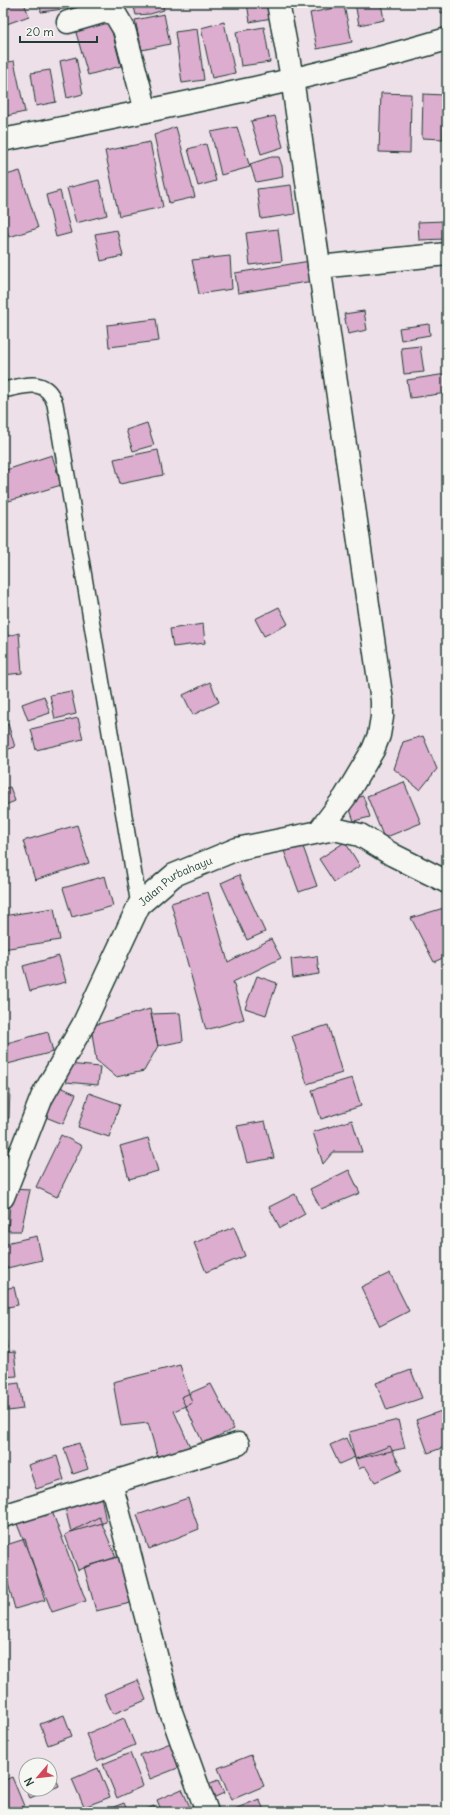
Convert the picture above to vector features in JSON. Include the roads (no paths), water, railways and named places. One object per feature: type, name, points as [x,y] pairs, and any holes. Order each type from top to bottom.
[{"type":"street","points":[[278,3],[292,78],[381,693],[382,717],[379,735],[373,750],[345,797],[320,830]]},
{"type":"street","points":[[68,22],[106,11],[115,14],[124,29],[146,111]]},
{"type":"street","points":[[3,140],[217,96],[383,58],[447,39]]},
{"type":"street","points":[[319,268],[447,254]]},
{"type":"street","name":"Jalan Purbahayu","points":[[3,1197],[42,1097],[83,1025],[139,905],[174,875],[237,848],[320,830],[334,829],[360,835],[393,855],[447,882]]},
{"type":"street","points":[[3,1516],[238,1444]]},
{"type":"street","points":[[110,1483],[171,1712],[207,1812]]},
{"type":"lane","points":[[3,390],[38,385],[47,388],[52,395],[55,404],[139,905]]}]
